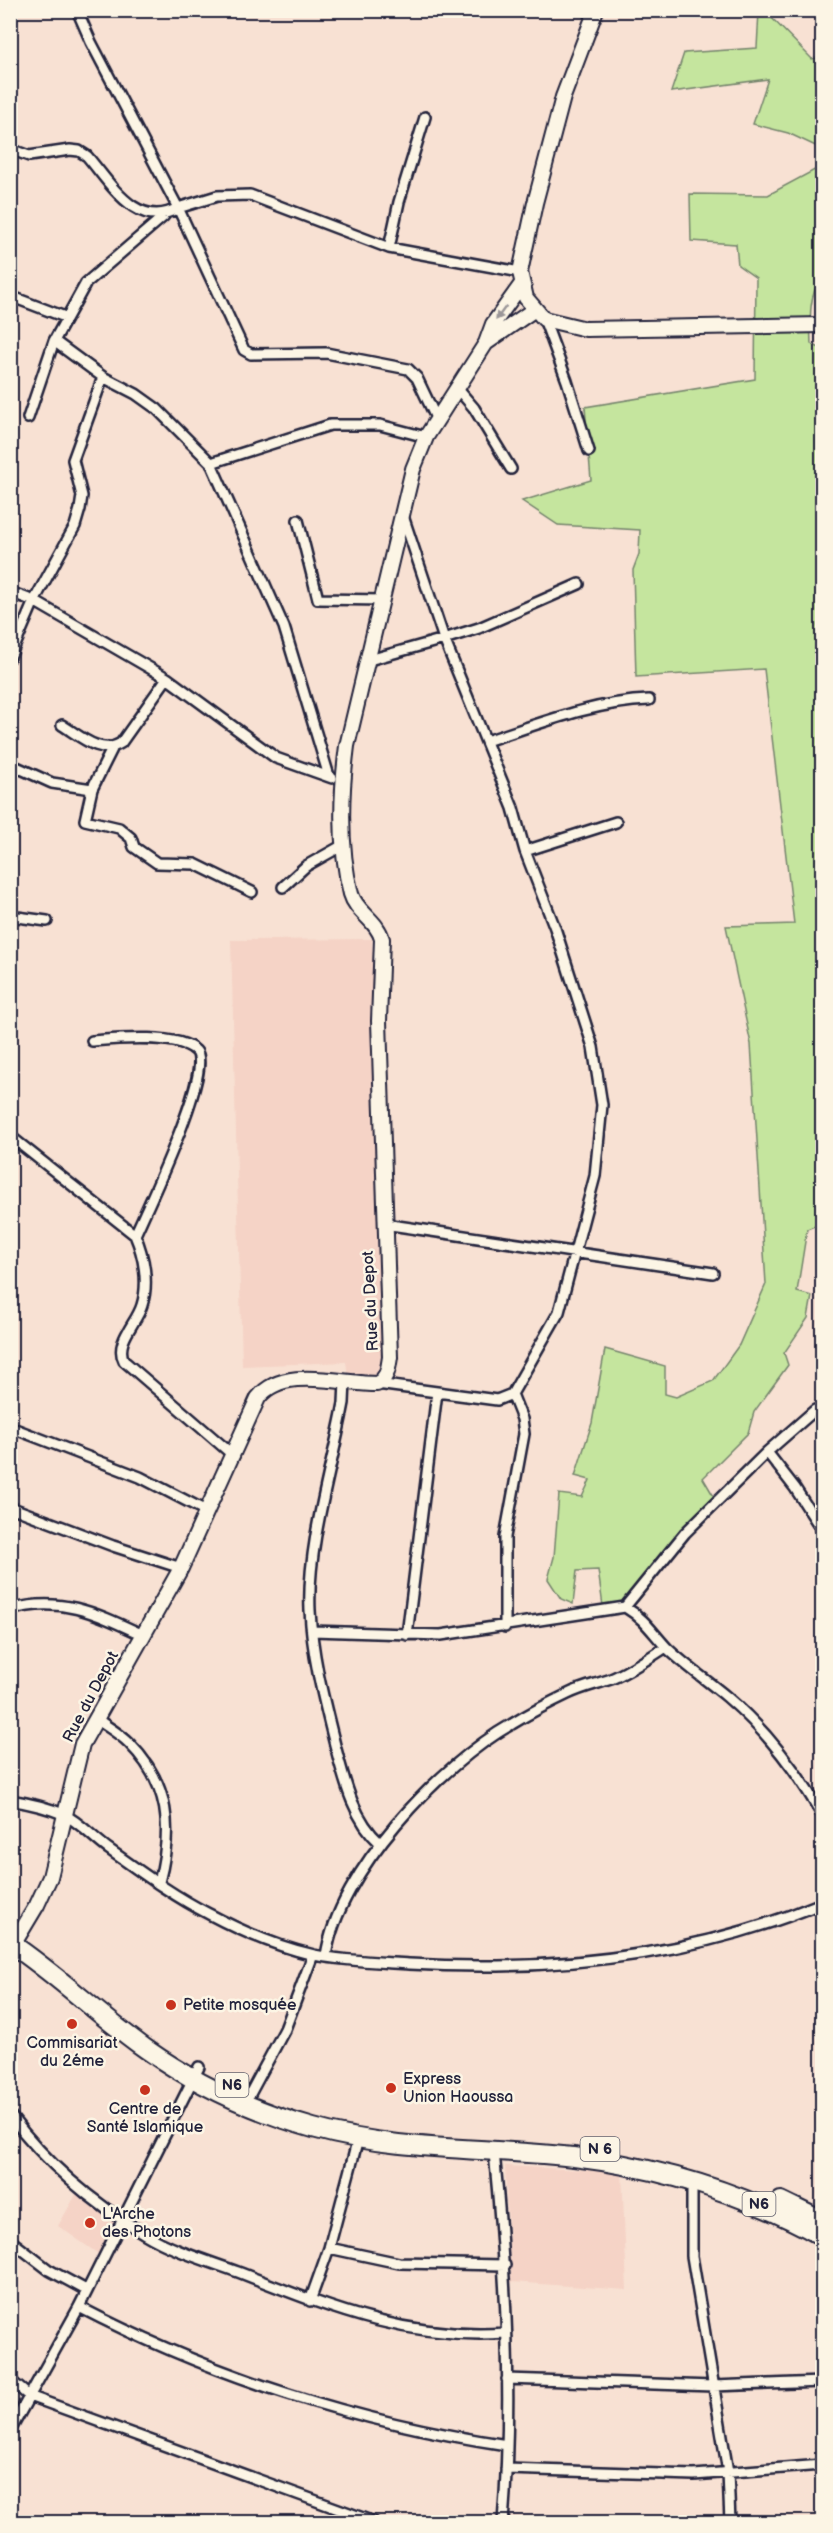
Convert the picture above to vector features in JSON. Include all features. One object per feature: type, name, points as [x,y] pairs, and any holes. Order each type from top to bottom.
[{"type":"highway","name":"N6","points":[[13,1939],[146,2049],[196,2073],[316,2116],[360,2127],[495,2146]]},
{"type":"highway","name":"N6","points":[[196,2073],[263,2112],[358,2139],[495,2146]]},
{"type":"highway","name":"N 6","points":[[495,2146],[573,2157],[618,2158],[698,2175]]},
{"type":"highway","name":"N6","points":[[698,2175],[758,2190],[822,2221]]},
{"type":"highway","name":"N6","points":[[698,2175],[822,2236]]},
{"type":"street","points":[[77,10],[91,42],[178,208],[219,302],[244,350],[251,354],[326,353],[408,369],[417,378],[437,420]]},
{"type":"street","points":[[486,343],[493,324],[520,278],[563,97],[596,10]]},
{"type":"street","points":[[389,248],[399,202],[425,117]]},
{"type":"street","points":[[10,149],[29,156],[79,151],[87,156],[128,204],[143,213],[164,216]]},
{"type":"street","points":[[28,418],[54,341],[65,317],[86,283],[164,216],[178,208],[217,196],[250,195],[389,248],[520,278],[539,314],[567,381],[589,451]]},
{"type":"street","points":[[10,296],[65,317]]},
{"type":"street","points":[[486,343],[539,314],[586,329],[822,325]]},
{"type":"street","points":[[54,341],[103,377],[136,394],[157,409],[211,463],[284,627],[329,776]]},
{"type":"street","name":"Rue du Depot","points":[[13,1939],[50,1877],[82,1744],[182,1568],[258,1398],[265,1389],[284,1380],[376,1384],[384,1379],[388,1371],[390,1357],[379,1021],[382,939],[379,930],[354,902],[351,894],[345,844],[343,782],[347,746],[383,600],[392,549],[413,469],[426,437],[486,343]]},
{"type":"street","points":[[10,657],[34,601],[75,526],[82,496],[74,460],[103,377]]},
{"type":"street","points":[[456,387],[474,408],[511,469]]},
{"type":"street","points":[[211,463],[330,425],[380,425],[426,437]]},
{"type":"street","points":[[376,1384],[497,1400],[506,1399],[512,1394],[559,1312],[595,1176],[602,1105],[593,1047],[555,928],[525,850],[513,808],[444,639],[402,514]]},
{"type":"street","points":[[298,520],[318,599],[383,600]]},
{"type":"street","points":[[369,660],[479,628],[579,584]]},
{"type":"street","points":[[10,592],[34,601],[167,678],[276,758],[343,782]]},
{"type":"street","points":[[62,725],[99,747],[112,748],[121,743],[167,678]]},
{"type":"street","points":[[486,741],[598,706],[625,701],[649,700]]},
{"type":"street","points":[[112,748],[92,789],[84,816],[88,822],[119,828],[130,838],[134,847],[158,863],[195,864],[252,892]]},
{"type":"street","points":[[10,764],[52,783],[92,789]]},
{"type":"street","points":[[525,850],[616,822]]},
{"type":"street","points":[[283,887],[306,866],[345,844]]},
{"type":"street","points":[[10,916],[46,921]]},
{"type":"street","points":[[92,1041],[151,1039],[178,1044],[195,1050],[198,1055],[199,1065],[187,1117],[135,1235]]},
{"type":"street","points":[[10,1136],[135,1235],[142,1251],[145,1289],[142,1306],[121,1347],[121,1355],[124,1361],[234,1456]]},
{"type":"street","points":[[384,1224],[713,1273]]},
{"type":"street","points":[[345,1381],[344,1403],[313,1564],[312,1631],[320,1682],[339,1760],[356,1810],[368,1832],[380,1843]]},
{"type":"street","points":[[407,1635],[437,1392]]},
{"type":"street","points":[[505,1627],[505,1537],[524,1434],[522,1419],[512,1394]]},
{"type":"street","points":[[312,1631],[407,1635],[451,1634],[625,1607],[685,1533],[767,1452],[815,1410],[822,1411]]},
{"type":"street","points":[[10,1427],[140,1477],[208,1512]]},
{"type":"street","points":[[767,1452],[795,1488],[822,1530]]},
{"type":"street","points":[[10,1507],[113,1546],[182,1568]]},
{"type":"street","points":[[10,1610],[48,1603],[74,1607],[102,1616],[143,1635]]},
{"type":"street","points":[[625,1607],[655,1630],[666,1647],[729,1698],[767,1736],[801,1778],[822,1815]]},
{"type":"street","points":[[326,1956],[336,1917],[350,1888],[380,1843],[461,1758],[479,1744],[570,1693],[612,1678],[666,1647]]},
{"type":"street","points":[[95,1718],[128,1742],[144,1761],[162,1792],[168,1823],[166,1856],[159,1882]]},
{"type":"street","points":[[10,1800],[32,1803],[65,1815],[109,1850],[201,1910],[242,1931],[326,1956],[456,1967],[538,1964],[640,1954],[711,1941],[783,1919],[822,1903]]},
{"type":"street","points":[[250,2094],[285,2029],[314,1954]]},
{"type":"street","points":[[10,2431],[80,2307],[86,2290],[196,2073]]},
{"type":"street","points":[[10,2115],[57,2168],[90,2197],[146,2235],[310,2301],[367,2320],[418,2331],[474,2335],[505,2333]]},
{"type":"street","points":[[310,2301],[329,2248],[358,2139]]},
{"type":"street","points":[[495,2146],[504,2265],[507,2379],[507,2445],[502,2523]]},
{"type":"street","points":[[698,2175],[692,2256],[728,2472],[730,2523]]},
{"type":"street","points":[[10,2240],[50,2270],[86,2290]]},
{"type":"street","points":[[329,2248],[399,2263],[504,2265]]},
{"type":"street","points":[[80,2307],[122,2329],[282,2393],[393,2424],[507,2445]]},
{"type":"street","points":[[507,2379],[713,2386],[822,2382]]},
{"type":"street","points":[[10,2380],[29,2396],[374,2523]]},
{"type":"street","points":[[506,2469],[694,2475],[822,2465]]},
{"type":"shaded area","points":[[372,939],[374,1090],[383,1361],[381,1373],[377,1376],[348,1376],[346,1362],[242,1366],[231,940]]},
{"type":"shaded area","points":[[505,2166],[622,2172],[627,2290],[511,2282]]},
{"type":"shaded area","name":"L'Arche des Photons","points":[[78,2191],[122,2221],[100,2255],[58,2226]]},
{"type":"green space","points":[[759,11],[765,11],[812,59],[822,57],[822,149],[788,133],[753,124],[768,79],[671,92],[684,53],[757,48]]},
{"type":"green space","points":[[822,166],[822,276],[812,300],[810,326],[811,344],[822,349],[822,607],[818,626],[822,633],[822,1223],[807,1229],[797,1292],[812,1296],[808,1318],[784,1353],[788,1365],[754,1412],[748,1433],[703,1478],[716,1500],[638,1601],[603,1606],[598,1570],[577,1571],[573,1604],[561,1599],[548,1579],[554,1557],[559,1494],[582,1497],[590,1480],[575,1476],[592,1423],[605,1349],[665,1366],[665,1394],[676,1397],[713,1381],[739,1345],[766,1284],[751,1044],[726,926],[794,924],[764,669],[636,677],[633,570],[639,554],[640,530],[558,525],[522,501],[591,480],[585,407],[755,379],[756,278],[738,265],[736,244],[691,241],[690,194],[768,195]]},
{"type":"place","name":"Petite mosquée","points":[[171,2005]]},
{"type":"place","name":"Commisariat du 2éme","points":[[72,2024]]},
{"type":"place","name":"Express Union Haoussa","points":[[391,2088]]},
{"type":"place","name":"Centre de Santé Islamique","points":[[145,2090]]},
{"type":"place","name":"L'Arche des Photons","points":[[90,2223]]}]
